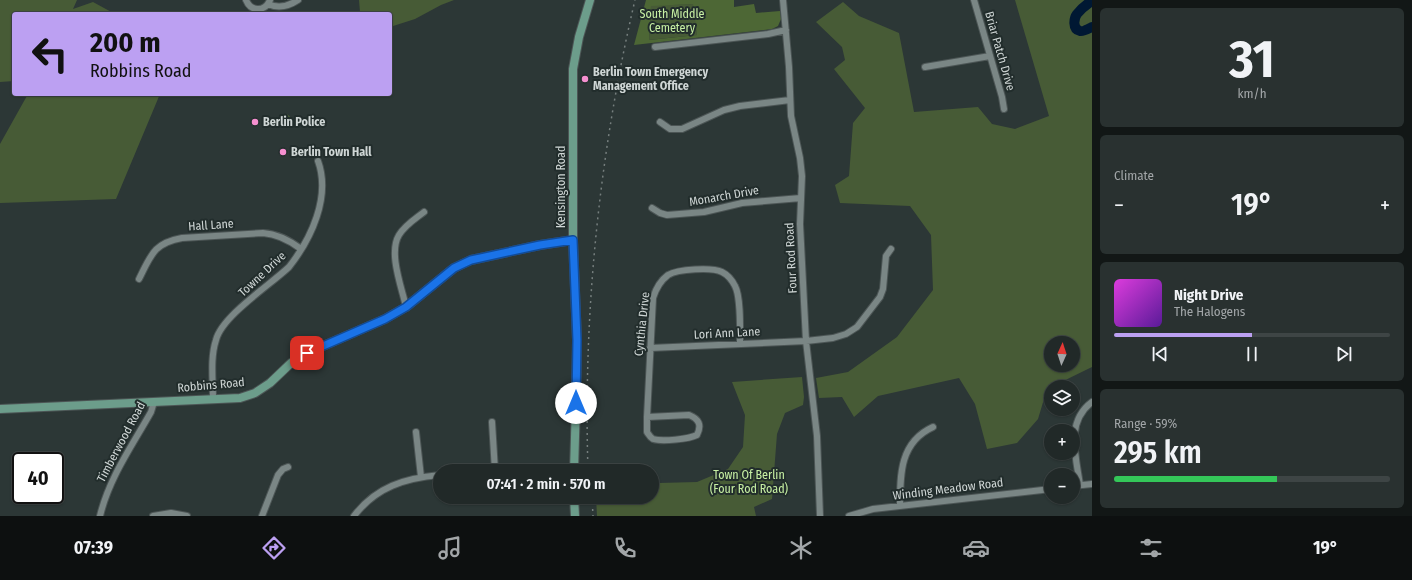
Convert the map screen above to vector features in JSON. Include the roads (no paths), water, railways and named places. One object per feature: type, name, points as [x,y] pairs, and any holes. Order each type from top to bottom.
[{"type":"street","points":[[246,0],[250,6],[256,9],[263,8],[269,2],[273,6],[282,7],[298,0]]},
{"type":"street","name":"Kensington Road","points":[[574,464],[577,340],[573,240],[573,69],[579,37],[590,0]]},
{"type":"street","name":"Four Rod Road","points":[[783,0],[792,122],[802,176],[800,224],[806,341],[817,436],[820,516]]},
{"type":"street","name":"Briar Patch Drive","points":[[974,0],[1002,97],[1004,109]]},
{"type":"street","points":[[655,47],[768,34],[786,30]]},
{"type":"street","points":[[925,67],[990,56]]},
{"type":"street","points":[[660,122],[670,129],[682,129],[724,110],[740,106],[790,100]]},
{"type":"street","name":"Towne Drive","points":[[213,398],[213,353],[221,328],[230,317],[284,272],[296,258],[314,223],[319,208],[322,183],[321,169],[318,161]]},
{"type":"street","name":"Monarch Drive","points":[[652,208],[667,215],[704,212],[742,203],[801,198]]},
{"type":"street","points":[[406,307],[394,257],[394,246],[398,236],[405,227],[424,212]]},
{"type":"street","name":"Hall Lane","points":[[139,280],[155,250],[164,243],[172,240],[263,233],[281,236],[301,249]]},
{"type":"street","name":"Robbins Road","points":[[0,409],[213,398],[240,398],[255,393],[270,384],[291,363],[307,353],[385,319],[406,307],[454,268],[471,260],[540,245],[573,240]]},
{"type":"street","name":"Lori Ann Lane","points":[[650,348],[806,341],[833,338],[846,334],[857,327],[880,297],[884,289],[884,264],[886,256],[891,249]]},
{"type":"street","name":"Cynthia Drive","points":[[647,417],[689,415],[699,422],[700,429],[697,435],[691,438],[658,440],[652,438],[647,432],[647,417],[650,348],[653,298],[655,289],[661,280],[670,274],[680,271],[704,269],[713,269],[722,272],[730,278],[736,286],[738,296],[740,344]]},
{"type":"street","name":"Timberwood Road","points":[[100,516],[104,499],[111,481],[151,412],[154,402]]},
{"type":"street","points":[[1075,468],[1075,427],[1078,417],[1084,408],[1092,402]]},
{"type":"street","points":[[492,422],[495,464]]},
{"type":"street","points":[[900,506],[901,468],[906,455],[914,440],[922,432],[933,427]]},
{"type":"street","points":[[416,432],[421,477]]},
{"type":"street","points":[[262,516],[278,475],[288,467]]},
{"type":"street","points":[[354,516],[372,497],[388,487],[404,480],[433,476]]},
{"type":"street","points":[[1080,486],[1092,484]]},
{"type":"street","name":"Winding Meadow Road","points":[[849,516],[873,509],[1044,490]]},
{"type":"street","points":[[574,504],[575,516]]},
{"type":"street","points":[[153,516],[171,513],[187,516]]},
{"type":"waterway","points":[[1092,1],[1077,14],[1074,23],[1077,30],[1080,31],[1084,31],[1092,27]]},
{"type":"railway","points":[[588,464],[588,352],[596,234],[612,116],[622,58],[635,0]]},
{"type":"railway","points":[[592,504],[593,516]]},
{"type":"place","name":"Berlin Town Emergency Management Office","points":[[585,79]]},
{"type":"place","name":"Berlin Police","points":[[255,122]]},
{"type":"place","name":"Berlin Town Hall","points":[[283,152]]},
{"type":"park label","name":"South Middle Cemetery","points":[[672,21]]},
{"type":"park label","name":"Town Of Berlin (Four Rod Road)","points":[[749,482]]}]
